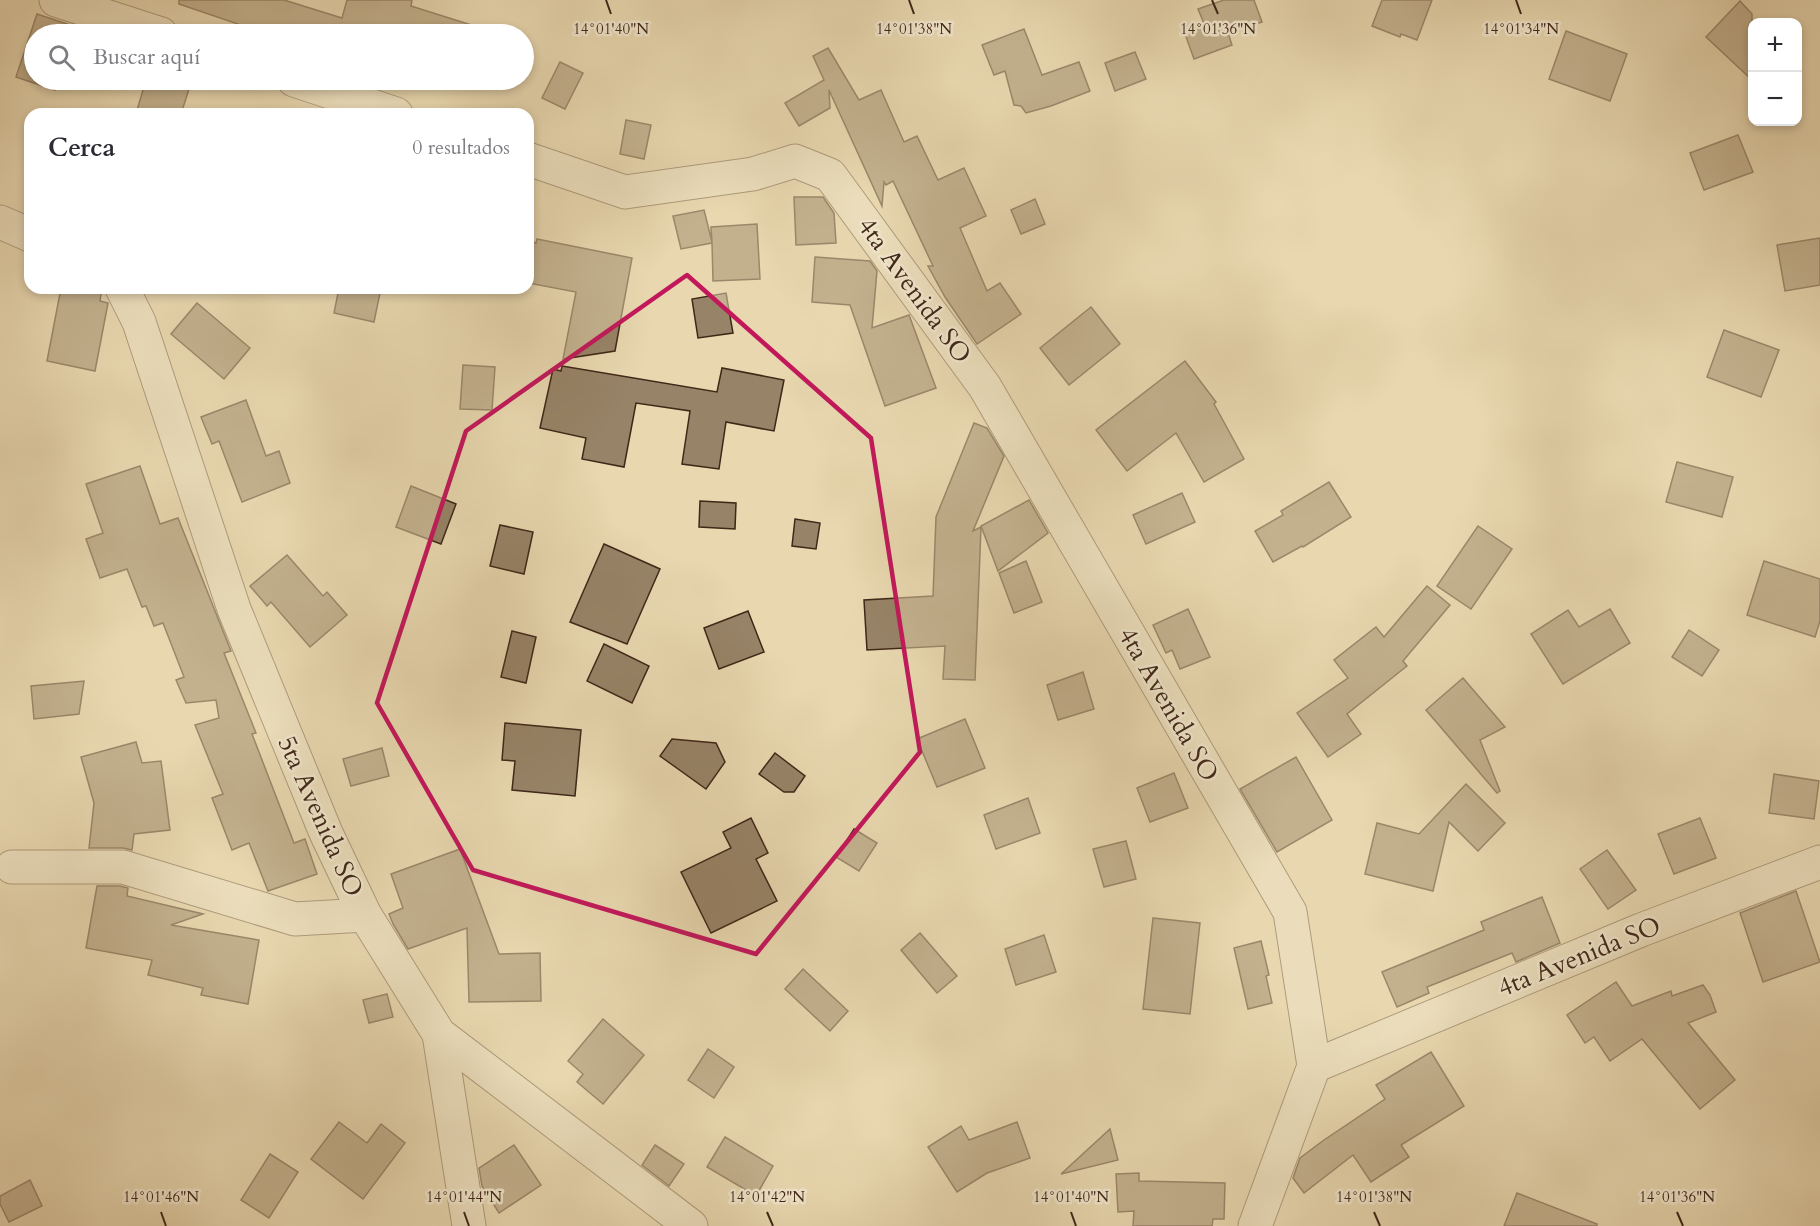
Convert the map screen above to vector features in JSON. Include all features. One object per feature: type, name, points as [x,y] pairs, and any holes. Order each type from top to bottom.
[{"type":"street","points":[[56,0],[130,24]]},
{"type":"street","points":[[324,90],[378,108]]},
{"type":"street","name":"4ta Avenida SO","points":[[534,161],[625,192],[753,174],[795,161],[830,175],[986,387],[1290,912],[1314,1066],[1641,930],[1820,862]]},
{"type":"street","points":[[0,222],[24,232]]},
{"type":"street","name":"5ta Avenida SO","points":[[125,294],[139,322],[234,609],[326,833],[365,915],[439,1034],[691,1226]]},
{"type":"street","points":[[12,867],[123,867],[295,919],[365,915]]},
{"type":"street","points":[[439,1034],[469,1226]]},
{"type":"street","points":[[1255,1226],[1314,1066]]},
{"type":"highlighted area","points":[[687,275],[871,438],[920,752],[756,954],[473,870],[377,703],[466,431]]},
{"type":"building","points":[[179,0],[284,0],[342,18],[347,0],[412,0],[411,6],[468,24],[238,24],[179,4]]},
{"type":"building","points":[[1224,0],[1254,0],[1262,22],[1228,33],[1232,45],[1194,59],[1185,34],[1205,26],[1198,9]]},
{"type":"building","points":[[1382,0],[1432,0],[1417,40],[1401,34],[1400,37],[1372,26]]},
{"type":"building","points":[[1740,1],[1752,14],[1752,18],[1748,18],[1748,76],[1706,37]]},
{"type":"building","points":[[37,14],[67,24],[34,24]]},
{"type":"building","points":[[1024,29],[1042,75],[1079,62],[1090,91],[1026,113],[1021,106],[1014,105],[1005,71],[994,75],[982,45]]},
{"type":"building","points":[[1566,31],[1627,54],[1610,101],[1549,79]]},
{"type":"building","points":[[828,48],[859,100],[881,90],[904,142],[917,136],[938,180],[964,168],[986,216],[960,228],[987,291],[1000,283],[1021,314],[977,344],[945,297],[928,266],[933,266],[893,181],[886,185],[884,182],[882,206],[829,90],[830,108],[799,126],[785,103],[824,80],[813,56]]},
{"type":"building","points":[[1135,52],[1146,79],[1115,91],[1105,63]]},
{"type":"building","points":[[24,53],[24,80],[16,77]]},
{"type":"building","points":[[560,62],[583,73],[565,109],[542,98]]},
{"type":"building","points":[[143,90],[189,90],[183,108],[138,108]]},
{"type":"building","points":[[626,120],[651,125],[644,159],[620,154]]},
{"type":"building","points":[[1738,135],[1753,172],[1704,190],[1690,153]]},
{"type":"building","points":[[794,197],[823,197],[834,213],[836,243],[796,245]]},
{"type":"building","points":[[1035,199],[1045,224],[1021,234],[1011,210]]},
{"type":"building","points":[[704,210],[712,242],[711,227],[757,224],[760,279],[713,281],[712,243],[681,249],[673,216]]},
{"type":"building","points":[[1820,238],[1820,285],[1785,291],[1777,245]]},
{"type":"building","points":[[537,239],[632,258],[615,351],[563,359],[576,292],[534,284],[534,242],[536,243]]},
{"type":"building","points":[[815,257],[870,261],[877,271],[872,328],[909,315],[936,388],[885,406],[850,305],[812,302]]},
{"type":"building","points":[[726,293],[733,333],[698,338],[692,299]]},
{"type":"building","points":[[60,294],[101,294],[100,301],[108,303],[95,371],[47,361]]},
{"type":"building","points":[[338,294],[380,294],[374,322],[334,313]]},
{"type":"building","points":[[197,303],[250,348],[224,379],[171,334]]},
{"type":"building","points":[[1091,307],[1120,344],[1069,385],[1040,348]]},
{"type":"building","points":[[1724,330],[1779,350],[1761,397],[1707,377]]},
{"type":"building","points":[[1185,361],[1216,402],[1214,404],[1244,459],[1204,482],[1176,433],[1127,471],[1096,430]]},
{"type":"building","points":[[463,365],[495,367],[492,410],[460,409]]},
{"type":"building","points":[[562,366],[717,392],[722,368],[784,380],[774,431],[726,422],[719,469],[682,464],[690,411],[636,403],[624,467],[582,459],[586,438],[540,428],[553,369],[561,371]]},
{"type":"building","points":[[246,400],[266,456],[279,451],[290,483],[242,502],[219,441],[212,444],[201,417]]},
{"type":"building","points":[[974,423],[987,428],[1004,456],[973,531],[981,527],[975,680],[943,679],[945,646],[867,650],[864,600],[933,596],[936,517]]},
{"type":"building","points":[[1677,462],[1733,477],[1722,517],[1666,502]]},
{"type":"building","points":[[140,466],[160,524],[178,518],[231,651],[224,653],[256,733],[252,734],[294,843],[305,839],[317,874],[268,891],[249,843],[232,850],[212,798],[223,794],[195,725],[219,718],[216,700],[186,703],[176,680],[184,677],[163,623],[154,626],[146,606],[142,607],[127,569],[100,578],[86,539],[103,533],[86,484]]},
{"type":"building","points":[[1329,482],[1351,517],[1303,547],[1273,562],[1255,531],[1283,515],[1281,511]]},
{"type":"building","points":[[411,486],[456,504],[441,544],[396,527]]},
{"type":"building","points":[[1182,493],[1195,522],[1146,544],[1133,515]]},
{"type":"building","points":[[1029,500],[1048,533],[998,571],[981,526]]},
{"type":"building","points":[[700,501],[736,503],[735,529],[699,527]]},
{"type":"building","points":[[795,519],[820,523],[816,549],[792,546]]},
{"type":"building","points":[[500,525],[533,532],[524,574],[490,566]]},
{"type":"building","points":[[1478,526],[1512,549],[1471,609],[1437,586]]},
{"type":"building","points":[[604,544],[660,569],[627,644],[570,622]]},
{"type":"building","points":[[287,555],[323,596],[327,592],[347,615],[310,647],[271,602],[267,606],[250,586]]},
{"type":"building","points":[[1026,561],[1042,602],[1014,613],[999,573]]},
{"type":"building","points":[[1764,561],[1820,579],[1820,621],[1815,637],[1747,615]]},
{"type":"building","points":[[1427,586],[1450,605],[1403,661],[1407,666],[1347,714],[1361,734],[1328,757],[1297,713],[1348,678],[1334,660],[1376,627],[1384,637]]},
{"type":"building","points":[[1188,609],[1210,657],[1180,669],[1172,650],[1166,653],[1153,625]]},
{"type":"building","points":[[1610,609],[1630,643],[1563,684],[1531,634],[1568,610],[1579,627]]},
{"type":"building","points":[[748,611],[764,652],[719,669],[704,628]]},
{"type":"building","points":[[1689,630],[1719,650],[1702,676],[1672,657]]},
{"type":"building","points":[[512,631],[536,637],[526,683],[501,677]]},
{"type":"building","points":[[604,644],[649,666],[632,703],[587,681]]},
{"type":"building","points":[[1083,672],[1094,709],[1058,720],[1047,685]]},
{"type":"building","points":[[1463,678],[1505,727],[1480,740],[1500,791],[1497,793],[1426,710]]},
{"type":"building","points":[[84,681],[79,714],[34,719],[31,686]]},
{"type":"building","points":[[965,719],[985,768],[937,787],[917,739]]},
{"type":"building","points":[[505,723],[581,730],[575,796],[512,790],[515,761],[502,760]]},
{"type":"building","points":[[672,739],[716,743],[725,762],[706,789],[660,756]]},
{"type":"building","points":[[136,742],[142,763],[161,761],[170,830],[134,834],[132,850],[89,848],[94,803],[81,757]]},
{"type":"building","points":[[382,748],[389,776],[351,786],[343,759]]},
{"type":"building","points":[[775,753],[805,776],[794,792],[784,792],[759,774]]},
{"type":"building","points":[[1296,757],[1332,820],[1277,852],[1240,789]]},
{"type":"building","points":[[1174,773],[1188,808],[1150,822],[1137,788]]},
{"type":"building","points":[[1774,774],[1819,781],[1814,819],[1769,813]]},
{"type":"building","points":[[1466,784],[1505,823],[1478,851],[1449,822],[1433,891],[1365,874],[1377,823],[1419,834]]},
{"type":"building","points":[[1028,798],[1040,833],[996,849],[984,815]]},
{"type":"building","points":[[751,818],[768,853],[756,859],[777,901],[711,933],[681,872],[731,848],[723,832]]},
{"type":"building","points":[[1700,818],[1716,858],[1674,874],[1658,834]]},
{"type":"building","points":[[854,829],[877,843],[859,871],[836,857]]},
{"type":"building","points":[[1126,841],[1136,879],[1104,887],[1093,849]]},
{"type":"building","points":[[460,849],[499,954],[540,953],[541,1001],[469,1002],[467,928],[408,949],[393,924],[389,914],[403,908],[391,874]]},
{"type":"building","points":[[1607,850],[1636,890],[1608,909],[1580,869]]},
{"type":"building","points":[[97,886],[128,888],[127,896],[203,914],[171,925],[259,940],[248,1004],[201,995],[203,988],[148,975],[152,960],[86,948]]},
{"type":"building","points":[[1796,891],[1820,962],[1763,982],[1740,913]]},
{"type":"building","points":[[1542,897],[1560,943],[1516,962],[1512,953],[1427,987],[1429,993],[1397,1007],[1382,972],[1484,930],[1481,922]]},
{"type":"building","points":[[1153,918],[1200,923],[1190,1014],[1143,1009]]},
{"type":"building","points":[[920,933],[957,976],[937,993],[901,950]]},
{"type":"building","points":[[1044,935],[1056,972],[1016,985],[1005,949]]},
{"type":"building","points":[[1261,941],[1269,975],[1266,976],[1272,1003],[1248,1009],[1234,948]]},
{"type":"building","points":[[803,969],[848,1011],[830,1031],[785,989]]},
{"type":"building","points":[[1616,982],[1632,1006],[1671,991],[1672,996],[1703,985],[1710,995],[1716,1012],[1688,1023],[1735,1080],[1700,1109],[1642,1039],[1610,1061],[1594,1037],[1585,1043],[1567,1015]]},
{"type":"building","points":[[387,994],[393,1017],[369,1023],[363,1000]]},
{"type":"building","points":[[603,1019],[644,1055],[603,1104],[577,1082],[583,1074],[568,1061]]},
{"type":"building","points":[[708,1049],[734,1067],[714,1098],[688,1080]]},
{"type":"building","points":[[1431,1052],[1464,1106],[1401,1145],[1409,1157],[1371,1182],[1353,1155],[1304,1193],[1293,1178],[1300,1158],[1385,1099],[1376,1085]]},
{"type":"building","points":[[339,1122],[367,1143],[381,1124],[405,1143],[363,1199],[311,1159]]},
{"type":"building","points":[[1017,1122],[1030,1158],[987,1173],[957,1192],[928,1147],[961,1126],[969,1140]]},
{"type":"building","points":[[1110,1129],[1118,1160],[1061,1174]]},
{"type":"building","points":[[725,1137],[773,1166],[756,1196],[707,1167]]},
{"type":"building","points":[[514,1145],[541,1185],[499,1213],[482,1186],[479,1168]]},
{"type":"building","points":[[655,1145],[684,1164],[669,1186],[642,1165]]},
{"type":"building","points":[[270,1154],[298,1172],[269,1218],[241,1200]]},
{"type":"building","points":[[1139,1173],[1139,1181],[1225,1183],[1224,1219],[1213,1219],[1212,1226],[1133,1226],[1134,1211],[1118,1212],[1116,1174]]},
{"type":"building","points":[[30,1180],[42,1206],[9,1222],[0,1204],[0,1196]]},
{"type":"building","points":[[1517,1193],[1597,1224],[1597,1226],[1504,1226]]}]
